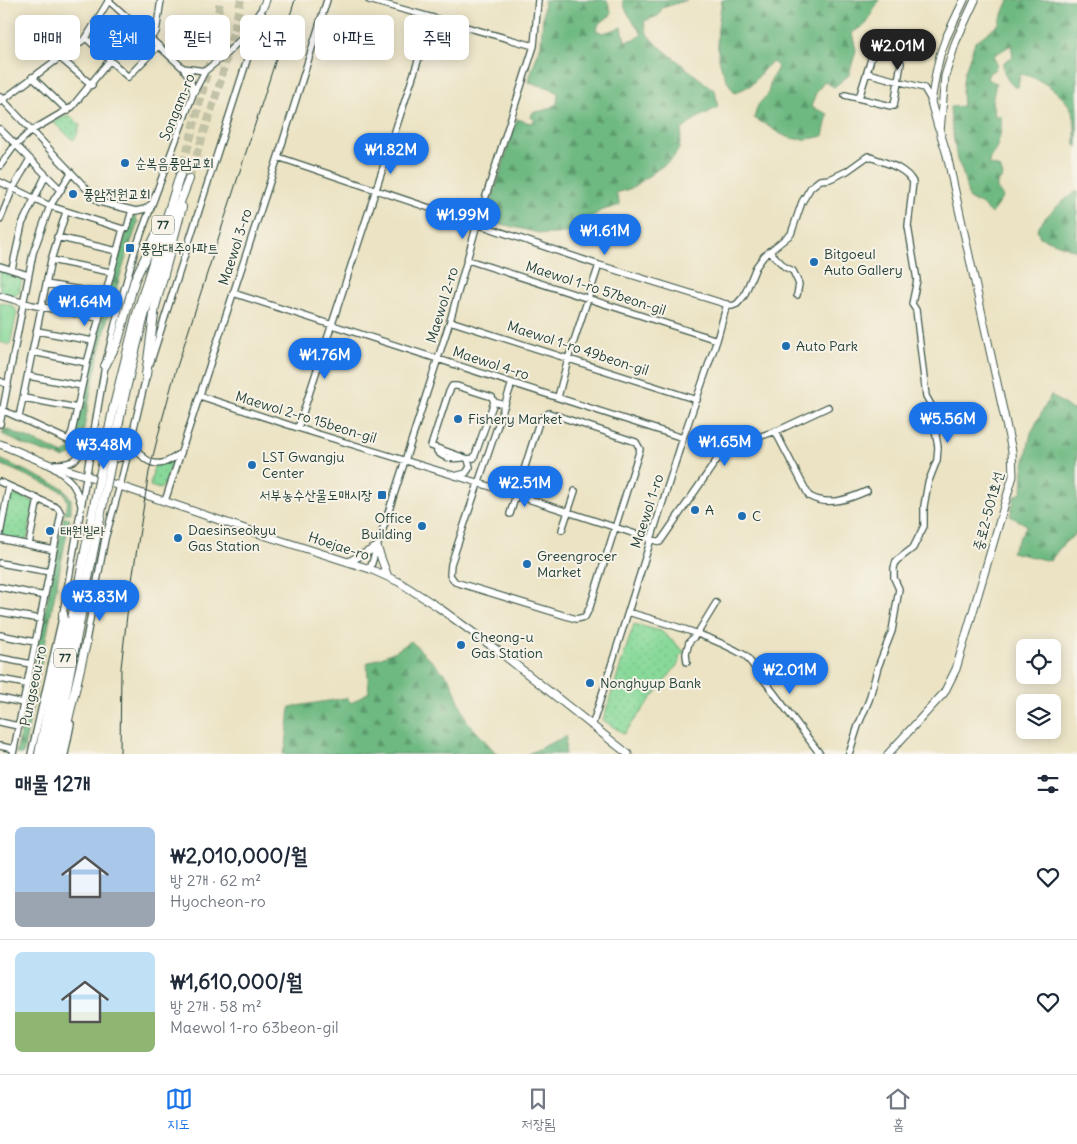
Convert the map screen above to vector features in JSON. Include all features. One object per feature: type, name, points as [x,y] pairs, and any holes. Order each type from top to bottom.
[{"type":"highway","name":"77","points":[[54,754],[113,410],[136,316],[180,175]]},
{"type":"highway","name":"77","points":[[46,754],[132,362],[171,224],[189,179],[155,307],[146,375]]},
{"type":"highway","points":[[105,366],[118,341],[135,280],[168,210]]},
{"type":"highway","points":[[39,754],[64,620],[62,614]]},
{"type":"highway","points":[[60,754],[86,643]]},
{"type":"main road","points":[[940,132],[931,102],[936,73],[944,44],[964,0]]},
{"type":"main road","name":"중로2-501호선","points":[[888,754],[944,693],[956,669],[1013,476],[1012,451],[947,155],[940,132],[946,76],[953,50],[976,0]]},
{"type":"main road","name":"Hoejae-ro","points":[[0,444],[48,464],[370,569],[388,577],[438,607],[501,653],[628,754]]},
{"type":"main road","points":[[348,562],[377,547],[388,577]]},
{"type":"street","points":[[80,42],[86,38],[108,0],[125,15]]},
{"type":"street","points":[[155,33],[161,0]]},
{"type":"street","name":"Maewol 3-ro","points":[[165,502],[278,157],[327,0]]},
{"type":"street","points":[[369,0],[422,15]]},
{"type":"street","name":"Maewol 2-ro","points":[[370,569],[450,321],[477,224],[534,46],[538,0]]},
{"type":"street","points":[[65,754],[105,539],[120,486],[146,375],[265,4]]},
{"type":"street","name":"Songam-ro","points":[[87,476],[105,366],[119,308],[144,226],[193,94],[205,71],[240,40],[265,4]]},
{"type":"street","points":[[469,28],[534,46]]},
{"type":"street","points":[[86,38],[90,42]]},
{"type":"street","points":[[155,43],[183,68],[190,78],[193,94]]},
{"type":"street","points":[[845,95],[894,106],[901,63],[891,49],[878,44],[874,46],[859,98]]},
{"type":"street","points":[[155,49],[158,46]]},
{"type":"street","points":[[55,60],[1,100],[99,202],[140,214],[144,226]]},
{"type":"street","points":[[63,60],[92,85]]},
{"type":"street","points":[[0,166],[31,131],[68,111],[92,85],[110,60],[128,77],[144,60]]},
{"type":"street","points":[[298,428],[418,60]]},
{"type":"street","points":[[183,68],[205,71]]},
{"type":"street","points":[[867,73],[924,88]]},
{"type":"street","points":[[924,88],[936,73]]},
{"type":"street","points":[[32,77],[68,111]]},
{"type":"street","points":[[924,88],[931,102]]},
{"type":"street","points":[[0,130],[61,190]]},
{"type":"street","points":[[278,157],[600,265],[735,305],[741,300],[759,261],[769,251],[789,237],[802,202],[814,184],[820,180],[837,176],[868,156],[893,164],[909,176],[913,182],[908,226],[917,280],[912,304],[916,310],[926,396],[935,412],[935,430],[938,447],[937,460],[928,483],[924,506],[924,526],[913,548],[896,561],[894,578],[899,588],[892,631],[849,754]]},
{"type":"street","points":[[0,220],[13,188],[30,160]]},
{"type":"street","points":[[0,424],[28,275],[40,231],[50,206],[71,173]]},
{"type":"street","points":[[12,270],[22,224],[46,175]]},
{"type":"street","points":[[0,182],[50,206],[123,229]]},
{"type":"street","points":[[134,211],[146,209],[152,204]]},
{"type":"street","points":[[2,410],[68,440],[72,432],[110,272],[123,229],[127,228],[134,211]]},
{"type":"street","points":[[19,417],[51,260],[66,212]]},
{"type":"street","points":[[57,237],[117,251]]},
{"type":"street","points":[[769,251],[785,267],[793,271],[799,284],[797,295]]},
{"type":"street","points":[[51,260],[110,272]]},
{"type":"street","name":"Maewol 1-ro 57beon-gil","points":[[468,260],[717,340]]},
{"type":"street","points":[[558,397],[568,358],[600,265]]},
{"type":"street","points":[[0,266],[28,275]]},
{"type":"street","points":[[46,284],[104,294]]},
{"type":"street","name":"Maewol 4-ro","points":[[233,293],[683,438]]},
{"type":"street","points":[[0,296],[24,303],[98,318]]},
{"type":"street","name":"Maewol 1-ro","points":[[592,726],[727,304]]},
{"type":"street","name":"Maewol 1-ro 49beon-gil","points":[[450,321],[697,400]]},
{"type":"street","points":[[37,331],[93,341]]},
{"type":"street","points":[[33,352],[87,363]]},
{"type":"street","points":[[28,376],[82,386]]},
{"type":"street","points":[[0,382],[8,385]]},
{"type":"street","points":[[510,514],[540,419],[549,413],[636,442],[640,449],[587,614],[580,619],[566,616],[460,584],[452,579],[450,575],[451,564],[512,383]]},
{"type":"street","points":[[437,451],[452,459],[466,458],[474,458],[494,402],[492,397],[457,386],[450,388],[431,446],[466,458],[470,467],[468,470],[455,476]]},
{"type":"street","name":"Maewol 2-ro 15beon-gil","points":[[200,396],[404,461],[516,494],[650,540]]},
{"type":"street","points":[[24,398],[77,408]]},
{"type":"street","points":[[494,402],[505,405]]},
{"type":"street","points":[[650,540],[660,542],[716,461],[735,444],[775,431],[828,407]]},
{"type":"street","points":[[775,431],[809,496],[821,501],[837,501],[854,497],[867,491]]},
{"type":"street","points":[[48,464],[65,464],[75,460],[93,434]]},
{"type":"street","points":[[130,438],[138,452],[154,463],[163,463],[181,453]]},
{"type":"street","points":[[91,446],[97,455],[106,460],[115,460],[127,455]]},
{"type":"street","points":[[48,464],[72,483],[82,508]]},
{"type":"street","name":"Pungseou-ro","points":[[32,754],[62,614],[87,476]]},
{"type":"street","points":[[0,482],[58,508],[61,514],[13,751],[0,746]]},
{"type":"street","points":[[0,534],[9,486]]},
{"type":"street","points":[[562,530],[575,491]]},
{"type":"street","points":[[29,544],[38,498]]},
{"type":"street","points":[[0,539],[54,550]]},
{"type":"street","points":[[0,563],[50,572]]},
{"type":"street","points":[[0,587],[45,596]]},
{"type":"street","points":[[687,662],[689,642],[697,634],[716,603]]},
{"type":"street","points":[[0,612],[40,619]]},
{"type":"street","points":[[628,612],[697,634],[743,654],[820,754]]},
{"type":"street","points":[[0,635],[35,642]]},
{"type":"street","points":[[0,658],[31,664]]},
{"type":"street","points":[[0,679],[27,684]]},
{"type":"street","points":[[0,698],[23,703]]},
{"type":"street","points":[[0,722],[18,726]]},
{"type":"green space","points":[[544,0],[607,0],[612,14],[599,24],[596,30],[603,33],[622,27],[625,41],[636,39],[642,34],[627,13],[623,0],[687,0],[662,8],[658,16],[644,21],[647,34],[654,42],[715,91],[718,107],[694,120],[682,130],[679,149],[672,159],[632,188],[616,193],[620,205],[600,211],[573,232],[555,234],[543,234],[497,223],[489,209],[517,119],[530,123],[536,121],[531,117],[533,112],[542,111],[557,104],[558,93],[550,88],[528,82],[541,44]]},
{"type":"green space","points":[[722,0],[879,0],[867,23],[852,33],[856,50],[849,75],[834,87],[824,81],[815,95],[811,107],[828,114],[823,136],[801,139],[793,138],[779,133],[754,118],[758,105],[768,94],[771,80],[778,67],[773,62],[766,67],[751,85],[735,93],[722,70],[719,59],[717,37]]},
{"type":"green space","points":[[1009,0],[1077,0],[1077,147],[1075,145],[1073,113],[1058,93],[1035,78],[1020,74],[1018,87],[1014,87],[1009,82],[1003,63],[1013,56],[1011,45],[993,56],[997,64],[994,70],[989,73],[987,79],[996,83],[992,102],[995,116],[1001,116],[1001,124],[997,146],[990,158],[989,164],[1000,168],[1003,176],[997,184],[997,189],[1003,197],[991,214],[981,204],[969,199],[962,170],[957,160],[950,107],[963,106],[964,74],[975,42],[998,25]]},
{"type":"green space","points":[[69,115],[80,125],[77,135],[73,140],[53,122]]},
{"type":"green space","points":[[1077,191],[1077,251],[1040,237],[1037,229],[1050,213]]},
{"type":"green space","points":[[132,216],[138,222],[104,333],[91,389],[81,446],[78,452],[63,458],[24,445],[2,434],[4,428],[64,454],[70,449],[74,441],[90,364],[113,273]]},
{"type":"green space","points":[[0,269],[20,275],[22,280],[19,293],[14,296],[0,292]]},
{"type":"green space","points":[[0,302],[13,306],[17,312],[10,345],[0,342]]},
{"type":"green space","points":[[1051,395],[1072,410],[1077,410],[1077,533],[1063,544],[1050,561],[1011,552],[1027,525],[1010,516],[1015,496],[1022,492],[1023,470],[1031,433]]},
{"type":"green space","points":[[0,459],[63,488],[71,499],[71,513],[64,513],[68,503],[64,492],[0,464]]},
{"type":"green space","points":[[155,461],[172,462],[165,484],[160,489],[150,486]]},
{"type":"green space","points":[[10,493],[35,502],[26,542],[1,537]]},
{"type":"green space","points":[[64,517],[70,518],[23,754],[16,754]]},
{"type":"green space","points":[[634,624],[661,631],[685,652],[678,658],[681,660],[624,734],[603,720]]},
{"type":"green space","points":[[411,641],[450,679],[467,721],[499,754],[283,754],[286,746],[290,707],[347,698],[351,703],[369,692],[367,663],[396,651]]},
{"type":"green space","points":[[566,736],[565,754],[528,754]]},
{"type":"tunnel","points":[[180,175],[203,88],[220,0]]},
{"type":"tunnel","points":[[189,179],[221,80],[241,0]]},
{"type":"railway","points":[[120,754],[121,668],[128,606],[149,472],[175,373],[295,0]]},
{"type":"place","name":"순복음풍암교회","points":[[125,163]]},
{"type":"place","name":"풍암전원교회","points":[[73,194]]},
{"type":"place","name":"풍암대주아파트","points":[[130,248]]},
{"type":"place","name":"Bitgoeul Auto Gallery","points":[[814,262]]},
{"type":"place","name":"Auto Park","points":[[786,346]]},
{"type":"place","name":"Fishery Market","points":[[458,419]]},
{"type":"place","name":"LST Gwangju Center","points":[[252,465]]},
{"type":"place","name":"서부농수산물도매시장","points":[[382,495]]},
{"type":"place","name":"A","points":[[695,510]]},
{"type":"place","name":"C","points":[[742,516]]},
{"type":"place","name":"Office Building","points":[[422,526]]},
{"type":"place","name":"태원빌라","points":[[50,531]]},
{"type":"place","name":"Daesinseokyu Gas Station","points":[[178,538]]},
{"type":"place","name":"Greengrocer Market","points":[[527,564]]},
{"type":"place","name":"Cheong-u Gas Station","points":[[461,645]]},
{"type":"place","name":"Nonghyup Bank","points":[[590,683]]}]
